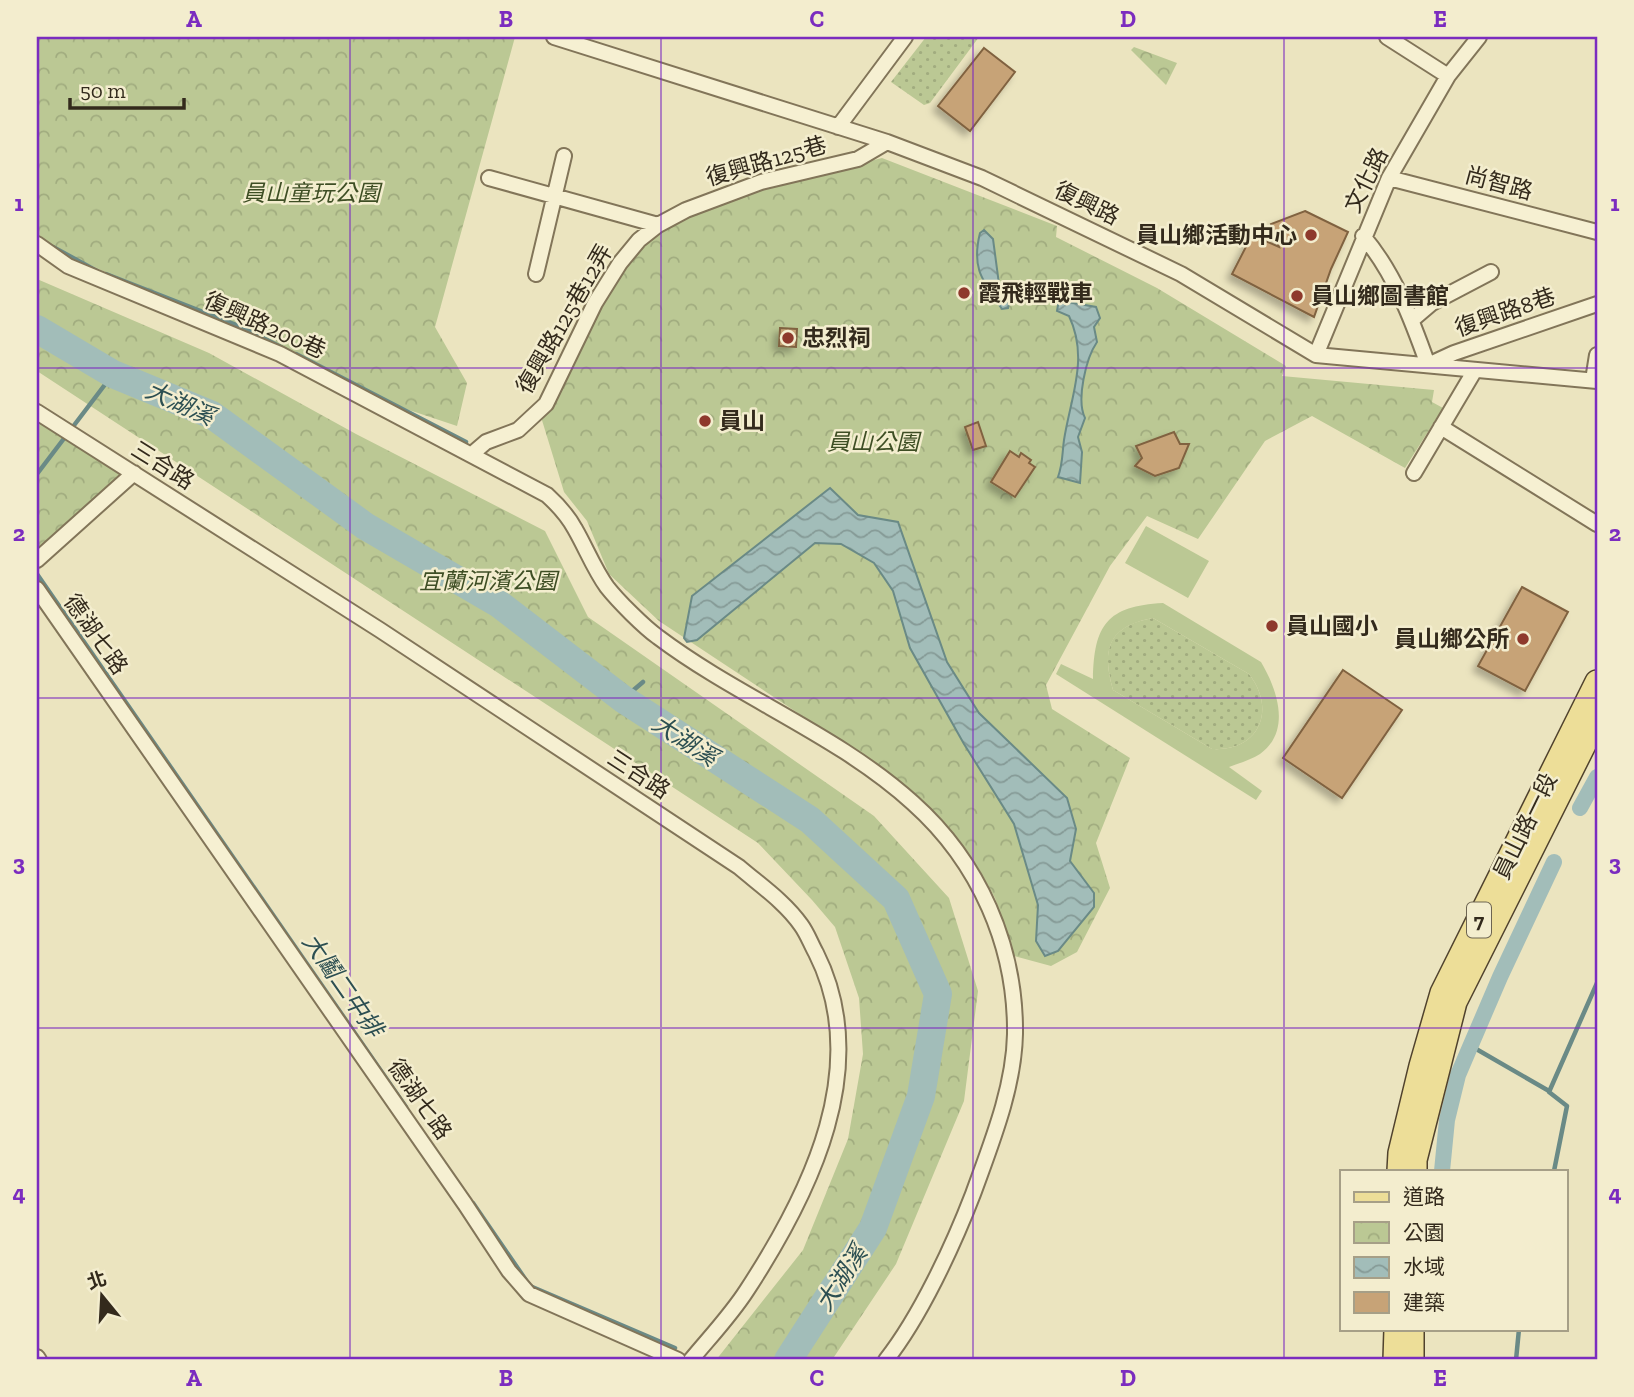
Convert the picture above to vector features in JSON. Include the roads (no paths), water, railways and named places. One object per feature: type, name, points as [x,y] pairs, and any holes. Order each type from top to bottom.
[{"type":"main road","name":"員山路一段","points":[[1399,1170],[1400,1153],[1420,1066],[1442,993],[1597,682]]},
{"type":"main road","name":"員山路一段","points":[[1415,1170],[1415,1160],[1455,1002],[1597,719]]},
{"type":"main road","points":[[1395,1360],[1396,1330]]},
{"type":"main road","points":[[1412,1330],[1412,1360]]},
{"type":"street","name":"復興路","points":[[554,37],[887,142],[982,178],[1181,274],[1316,355],[1595,381]]},
{"type":"street","points":[[838,127],[905,37]]},
{"type":"street","points":[[1387,37],[1448,76]]},
{"type":"street","name":"文化路","points":[[1316,355],[1389,178],[1448,76],[1479,37]]},
{"type":"street","name":"復興路125巷","points":[[658,225],[685,210],[725,194],[761,181],[858,159],[887,142]]},
{"type":"street","points":[[536,274],[564,156]]},
{"type":"street","points":[[489,178],[658,225]]},
{"type":"street","name":"尚智路","points":[[1389,178],[1597,233]]},
{"type":"street","name":"復興路125巷12弄","points":[[472,454],[486,442],[518,430],[545,404],[595,303],[620,263],[639,240],[658,225]]},
{"type":"street","points":[[1363,236],[1377,252],[1412,320],[1428,365]]},
{"type":"street","name":"復興路200巷","points":[[37,244],[68,266],[280,354],[547,495],[574,526],[608,587],[656,636],[862,764],[913,803],[945,836],[975,877],[994,918],[1005,951],[1011,984],[1015,1035],[1007,1089],[987,1156],[960,1227],[901,1342],[886,1360]]},
{"type":"street","points":[[1412,320],[1432,303],[1491,272]]},
{"type":"street","name":"復興路8巷","points":[[1428,365],[1454,353],[1597,304]]},
{"type":"street","points":[[1595,381],[1597,355]]},
{"type":"street","points":[[1414,473],[1475,370]]},
{"type":"street","name":"三合路","points":[[37,412],[380,630],[739,867],[801,925],[828,978],[837,1014],[840,1043],[835,1099],[819,1153],[793,1212],[746,1292],[691,1360]]},
{"type":"street","points":[[1441,428],[1597,524]]},
{"type":"street","points":[[37,560],[134,473]]},
{"type":"street","name":"德湖七路","points":[[37,589],[509,1271],[529,1294],[678,1360]]},
{"type":"water","points":[[984,230],[993,239],[999,284],[1009,304],[1008,308],[1002,309],[980,274],[978,245],[980,233]]},
{"type":"water","points":[[1062,301],[1096,307],[1100,318],[1094,327],[1097,342],[1086,368],[1082,390],[1082,410],[1085,418],[1078,437],[1082,452],[1080,483],[1058,477],[1078,362],[1078,347],[1069,316],[1057,311]]},
{"type":"water","points":[[830,488],[858,515],[898,522],[947,662],[979,713],[1067,798],[1076,829],[1070,861],[1094,893],[1094,907],[1058,951],[1045,956],[1036,941],[1038,905],[1014,824],[964,744],[910,648],[893,591],[874,563],[841,544],[815,543],[697,640],[687,642],[684,638],[692,596]]},
{"type":"waterway","points":[[53,247],[97,271]]},
{"type":"waterway","points":[[106,274],[239,326],[281,347]]},
{"type":"waterway","name":"大湖溪","points":[[37,329],[113,374],[212,415],[365,526],[499,604],[623,699],[810,820],[896,899],[938,994],[921,1096],[873,1228],[788,1360]]},
{"type":"waterway","points":[[296,354],[466,442]]},
{"type":"waterway","points":[[37,474],[113,374]]},
{"type":"waterway","name":"大鬮二中排","points":[[37,574],[406,1107]]},
{"type":"waterway","points":[[623,699],[643,682]]},
{"type":"waterway","points":[[1580,808],[1597,777]]},
{"type":"waterway","points":[[1442,1170],[1447,1120],[1458,1075],[1554,862]]},
{"type":"waterway","points":[[1554,1170],[1567,1106],[1549,1092],[1597,983]]},
{"type":"waterway","points":[[1471,1046],[1549,1091]]},
{"type":"waterway","name":"大鬮二中排","points":[[473,1203],[530,1286],[675,1348]]},
{"type":"waterway","points":[[1516,1360],[1519,1330]]},
{"type":"place","name":"員山鄉活動中心","points":[[1311,235]]},
{"type":"place","name":"霞飛輕戰車","points":[[964,293]]},
{"type":"place","name":"員山鄉圖書館","points":[[1297,296]]},
{"type":"place","name":"忠烈祠","points":[[788,338]]},
{"type":"place","name":"員山","points":[[705,421]]},
{"type":"place","name":"員山國小","points":[[1272,626]]},
{"type":"place","name":"員山鄉公所","points":[[1523,639]]},
{"type":"park label","name":"員山童玩公園","points":[[311,193]]},
{"type":"park label","name":"員山公園","points":[[873,442]]},
{"type":"park label","name":"宜蘭河濱公園","points":[[488,581]]}]
